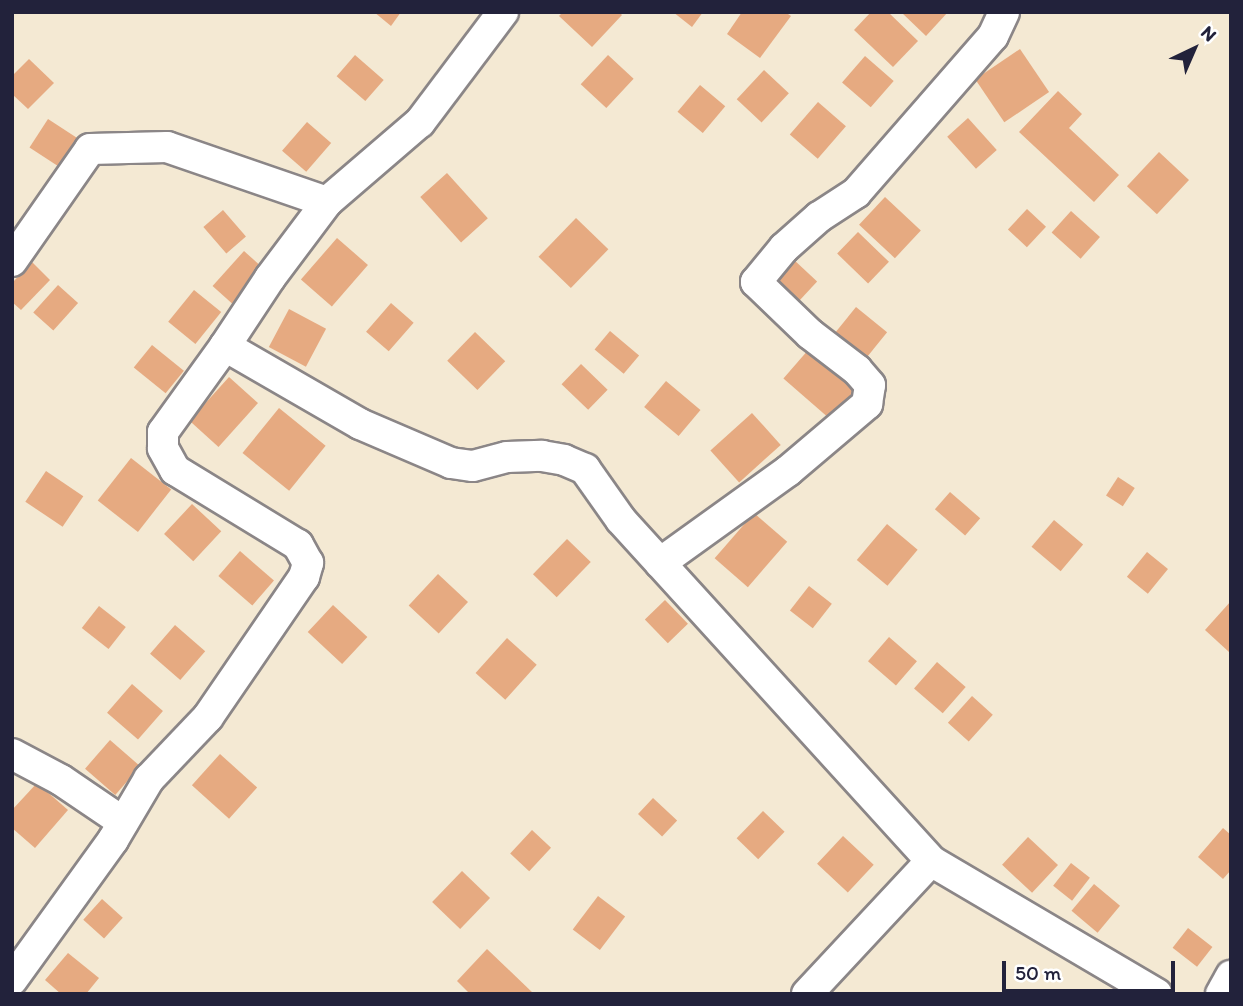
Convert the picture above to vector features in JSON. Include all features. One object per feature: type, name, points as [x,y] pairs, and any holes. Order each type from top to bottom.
[{"type":"street","points":[[12,980],[123,822],[149,779],[208,717],[303,577],[308,563],[298,545],[282,533],[175,470],[163,448],[163,432],[270,278],[327,202],[420,122],[503,12]]},
{"type":"street","points":[[660,563],[788,471],[867,404],[870,385],[863,377],[810,334],[756,282],[784,248],[819,217],[856,192],[993,36],[1004,12]]},
{"type":"street","points":[[12,261],[90,149],[167,147],[327,202]]},
{"type":"street","points":[[225,346],[360,424],[451,463],[474,466],[507,457],[542,456],[564,460],[585,469],[621,520],[931,861],[1150,992]]},
{"type":"street","points":[[12,754],[61,780],[123,822]]},
{"type":"street","points":[[807,994],[931,861]]},
{"type":"street","points":[[1221,994],[1231,976]]},
{"type":"building","points":[[374,12],[401,12],[391,26]]},
{"type":"building","points":[[563,12],[619,12],[622,15],[592,47],[559,16]]},
{"type":"building","points":[[673,12],[703,12],[692,27]]},
{"type":"building","points":[[742,12],[785,12],[791,16],[760,58],[727,34]]},
{"type":"building","points":[[871,12],[888,12],[918,41],[893,67],[854,30]]},
{"type":"building","points":[[901,12],[948,12],[926,36]]},
{"type":"building","points":[[1020,49],[1049,92],[1004,122],[975,79]]},
{"type":"building","points":[[355,55],[384,80],[365,101],[337,76]]},
{"type":"building","points":[[608,55],[634,79],[606,108],[581,84]]},
{"type":"building","points":[[865,56],[894,81],[871,107],[842,82]]},
{"type":"building","points":[[29,59],[54,83],[28,109],[12,94],[12,76]]},
{"type":"building","points":[[764,70],[789,93],[762,122],[737,99]]},
{"type":"building","points":[[700,85],[725,106],[703,133],[678,112]]},
{"type":"building","points":[[1058,91],[1082,114],[1069,128],[1119,175],[1094,202],[1019,132]]},
{"type":"building","points":[[818,102],[846,126],[818,159],[790,134]]},
{"type":"building","points":[[968,118],[997,150],[976,169],[947,137]]},
{"type":"building","points":[[48,119],[80,140],[61,168],[29,148]]},
{"type":"building","points":[[307,122],[331,143],[306,172],[282,151]]},
{"type":"building","points":[[1159,152],[1189,180],[1157,214],[1127,186]]},
{"type":"building","points":[[447,173],[488,218],[461,242],[420,197]]},
{"type":"building","points":[[885,197],[921,230],[895,258],[859,225]]},
{"type":"building","points":[[1027,209],[1046,227],[1027,247],[1008,229]]},
{"type":"building","points":[[223,210],[246,236],[226,253],[203,227]]},
{"type":"building","points":[[1071,211],[1100,237],[1081,259],[1052,233]]},
{"type":"building","points":[[576,218],[608,249],[571,288],[538,257]]},
{"type":"building","points":[[858,232],[889,262],[868,283],[837,254]]},
{"type":"building","points":[[337,238],[368,265],[332,306],[301,280]]},
{"type":"building","points":[[244,251],[266,271],[235,306],[213,286]]},
{"type":"building","points":[[793,259],[817,282],[796,304],[772,282]]},
{"type":"building","points":[[32,262],[50,280],[21,310],[12,302],[12,283]]},
{"type":"building","points":[[58,285],[78,303],[53,331],[33,312]]},
{"type":"building","points":[[194,290],[221,312],[195,344],[168,322]]},
{"type":"building","points":[[391,303],[414,323],[389,351],[366,332]]},
{"type":"building","points":[[856,307],[887,332],[864,360],[833,335]]},
{"type":"building","points":[[289,309],[326,329],[306,367],[269,347]]},
{"type":"building","points":[[610,331],[639,355],[624,374],[595,349]]},
{"type":"building","points":[[475,332],[505,361],[477,390],[447,361]]},
{"type":"building","points":[[152,345],[184,371],[166,393],[134,368]]},
{"type":"building","points":[[809,349],[857,391],[832,420],[783,378]]},
{"type":"building","points":[[581,364],[608,390],[588,410],[562,384]]},
{"type":"building","points":[[229,377],[258,403],[219,447],[190,421]]},
{"type":"building","points":[[666,381],[700,410],[679,436],[644,407]]},
{"type":"building","points":[[279,408],[326,446],[289,491],[242,453]]},
{"type":"building","points":[[752,413],[781,445],[739,482],[710,450]]},
{"type":"building","points":[[131,458],[171,489],[138,532],[98,501]]},
{"type":"building","points":[[46,471],[83,496],[63,527],[25,502]]},
{"type":"building","points":[[1118,477],[1135,488],[1123,506],[1106,495]]},
{"type":"building","points":[[950,492],[980,518],[965,536],[935,509]]},
{"type":"building","points":[[192,504],[221,531],[193,561],[164,534]]},
{"type":"building","points":[[754,513],[787,542],[748,587],[715,558]]},
{"type":"building","points":[[1054,520],[1083,544],[1061,571],[1032,547]]},
{"type":"building","points":[[887,524],[918,550],[887,586],[857,560]]},
{"type":"building","points":[[567,539],[591,562],[557,597],[533,574]]},
{"type":"building","points":[[240,551],[274,581],[252,605],[218,576]]},
{"type":"building","points":[[1147,552],[1168,569],[1148,594],[1127,577]]},
{"type":"building","points":[[438,574],[468,602],[439,633],[409,605]]},
{"type":"building","points":[[809,586],[832,604],[813,628],[790,610]]},
{"type":"building","points":[[665,600],[688,624],[668,643],[645,619]]},
{"type":"building","points":[[1231,601],[1231,649],[1229,652],[1205,630]]},
{"type":"building","points":[[333,605],[367,637],[342,664],[308,632]]},
{"type":"building","points":[[99,606],[126,627],[109,649],[82,628]]},
{"type":"building","points":[[175,625],[205,651],[180,680],[150,654]]},
{"type":"building","points":[[889,637],[917,661],[896,685],[868,661]]},
{"type":"building","points":[[507,638],[537,665],[505,700],[476,673]]},
{"type":"building","points":[[937,662],[966,687],[943,713],[914,688]]},
{"type":"building","points":[[132,684],[163,711],[138,740],[107,713]]},
{"type":"building","points":[[972,696],[993,715],[969,741],[948,723]]},
{"type":"building","points":[[110,740],[140,766],[115,795],[85,769]]},
{"type":"building","points":[[220,754],[257,787],[229,819],[192,785]]},
{"type":"building","points":[[37,783],[68,810],[35,848],[12,828],[12,810]]},
{"type":"building","points":[[653,798],[677,821],[662,837],[638,814]]},
{"type":"building","points":[[763,811],[785,832],[758,859],[737,838]]},
{"type":"building","points":[[1223,828],[1231,835],[1231,870],[1223,879],[1198,857]]},
{"type":"building","points":[[532,830],[551,848],[529,871],[510,853]]},
{"type":"building","points":[[843,836],[874,865],[848,892],[817,864]]},
{"type":"building","points":[[1028,837],[1058,865],[1032,893],[1002,865]]},
{"type":"building","points":[[1071,863],[1090,878],[1072,901],[1053,886]]},
{"type":"building","points":[[462,871],[490,898],[460,929],[432,902]]},
{"type":"building","points":[[1094,884],[1120,906],[1098,933],[1072,911]]},
{"type":"building","points":[[598,896],[625,916],[600,950],[573,930]]},
{"type":"building","points":[[102,899],[123,918],[104,939],[83,920]]},
{"type":"building","points":[[1188,928],[1212,947],[1197,967],[1173,948]]},
{"type":"building","points":[[487,949],[534,994],[470,994],[457,981]]},
{"type":"building","points":[[68,953],[99,978],[86,994],[61,994],[45,980]]}]
